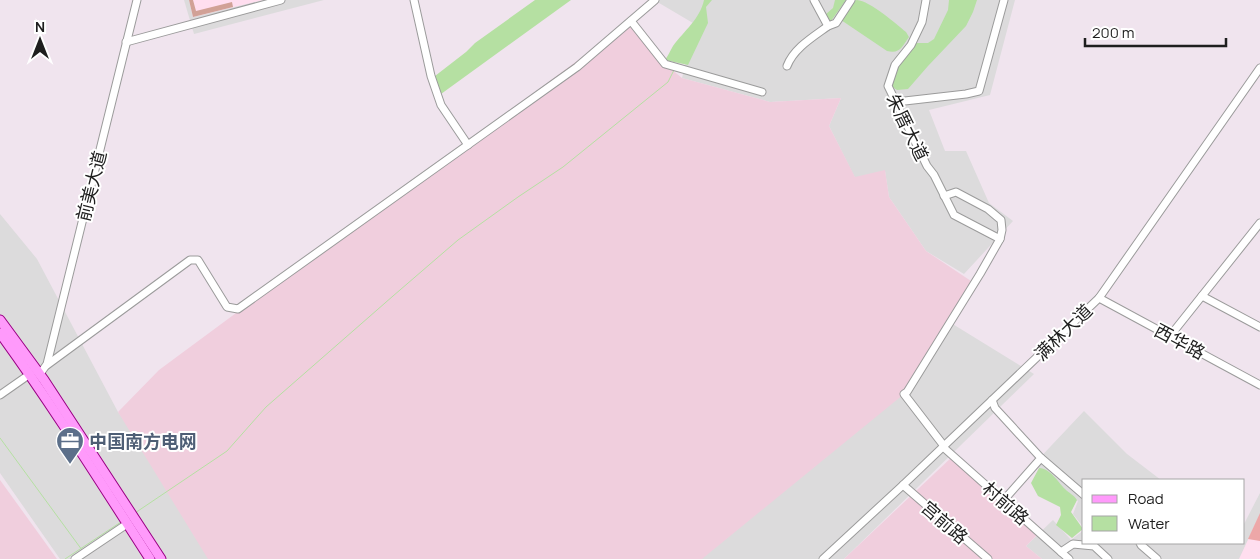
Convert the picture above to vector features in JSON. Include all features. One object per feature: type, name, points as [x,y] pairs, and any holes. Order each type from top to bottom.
[{"type":"main road","points":[[0,320],[44,380],[161,559]]},
{"type":"main road","points":[[0,333],[30,374],[150,559]]},
{"type":"street","name":"前美大道","points":[[137,0],[44,368],[190,260],[198,260],[228,307],[238,309],[468,145]]},
{"type":"street","points":[[126,42],[281,0]]},
{"type":"street","points":[[414,0],[431,76],[441,105],[468,145],[577,67],[655,0]]},
{"type":"street","points":[[814,0],[828,26]]},
{"type":"street","points":[[787,66],[794,52],[828,26],[836,23],[851,0]]},
{"type":"street","name":"朱厝大道","points":[[926,0],[922,22],[911,45],[895,65],[888,86],[954,215],[1000,239]]},
{"type":"street","points":[[896,102],[979,91],[1004,0]]},
{"type":"street","points":[[631,21],[665,64],[762,92]]},
{"type":"street","name":"满林大道","points":[[823,559],[944,447],[1099,298],[1260,68]]},
{"type":"street","points":[[945,197],[956,192],[988,209],[1001,220],[1002,230],[1000,239]]},
{"type":"street","points":[[1170,336],[1260,223]]},
{"type":"street","name":"村前路","points":[[1000,239],[977,279],[904,394],[944,447],[1069,559]]},
{"type":"street","points":[[1202,296],[1260,327]]},
{"type":"street","name":"西华路","points":[[1099,298],[1260,385]]},
{"type":"street","points":[[0,395],[30,374]]},
{"type":"street","points":[[992,400],[995,408],[1041,458],[1082,493]]},
{"type":"street","points":[[1003,501],[1041,458]]},
{"type":"street","name":"宫前路","points":[[903,485],[988,559]]},
{"type":"street","points":[[74,559],[127,524]]},
{"type":"street","points":[[1061,552],[1073,544],[1094,546],[1108,559]]},
{"type":"street","points":[[1140,544],[1157,559]]},
{"type":"shaded area","points":[[184,0],[324,0],[194,34]]},
{"type":"shaded area","points":[[189,0],[263,0],[193,17]]},
{"type":"shaded area","points":[[189,0],[193,0],[196,11],[232,2],[233,7],[193,17]]},
{"type":"shaded area","points":[[654,0],[1015,0],[990,95],[929,110],[945,151],[966,151],[989,203],[1013,221],[964,274],[926,251],[889,197],[885,171],[855,178],[829,126],[841,98],[770,102],[682,78],[698,26]]},
{"type":"shaded area","points":[[631,21],[665,64],[682,78],[770,102],[841,98],[829,126],[855,177],[885,170],[889,197],[926,251],[974,283],[904,394],[702,559],[208,559],[118,412],[159,370]]},
{"type":"shaded area","points":[[0,214],[37,259],[118,412],[165,476],[216,559],[60,559],[0,473]]},
{"type":"shaded area","points":[[951,323],[1034,374],[844,559],[700,559]]},
{"type":"shaded area","points":[[1084,411],[1127,454],[1160,479],[1082,479],[1082,525],[1073,514],[1078,501],[1034,464]]},
{"type":"shaded area","points":[[953,456],[1040,532],[1026,546],[1042,559],[844,559]]},
{"type":"shaded area","points":[[0,480],[57,559],[0,559]]},
{"type":"shaded area","points":[[1260,493],[1260,559],[1042,559],[1026,546],[1053,520],[1071,540],[1082,532],[1082,544],[1245,544],[1245,522]]},
{"type":"shaded area","points":[[1260,513],[1260,541],[1248,539]]},
{"type":"shaded area","points":[[1260,514],[1260,559],[1239,559]]},
{"type":"water","points":[[535,0],[571,0],[441,94],[435,76],[475,43]]},
{"type":"water","points":[[704,0],[712,0],[706,7],[708,23],[688,65],[665,60],[673,46],[699,13]]},
{"type":"water","points":[[835,0],[846,0],[831,21],[828,20],[826,14],[833,8]]},
{"type":"water","points":[[857,0],[869,4],[906,32],[909,37],[898,51],[887,51],[841,20],[853,1]]},
{"type":"water","points":[[949,0],[977,0],[966,26],[908,89],[897,90],[891,86],[897,66],[914,43],[928,43],[934,39],[948,10]]},
{"type":"water","points":[[1039,468],[1050,473],[1077,500],[1071,512],[1082,530],[1072,538],[1056,525],[1061,515],[1060,507],[1038,496],[1031,483]]},
{"type":"waterway","points":[[135,513],[227,451],[266,407],[458,240],[563,167],[668,82],[674,70]]},
{"type":"waterway","points":[[0,438],[82,550]]},
{"type":"waterway","points":[[65,559],[121,522]]},
{"type":"place","name":"中国南方电网","points":[[70,465]]}]
